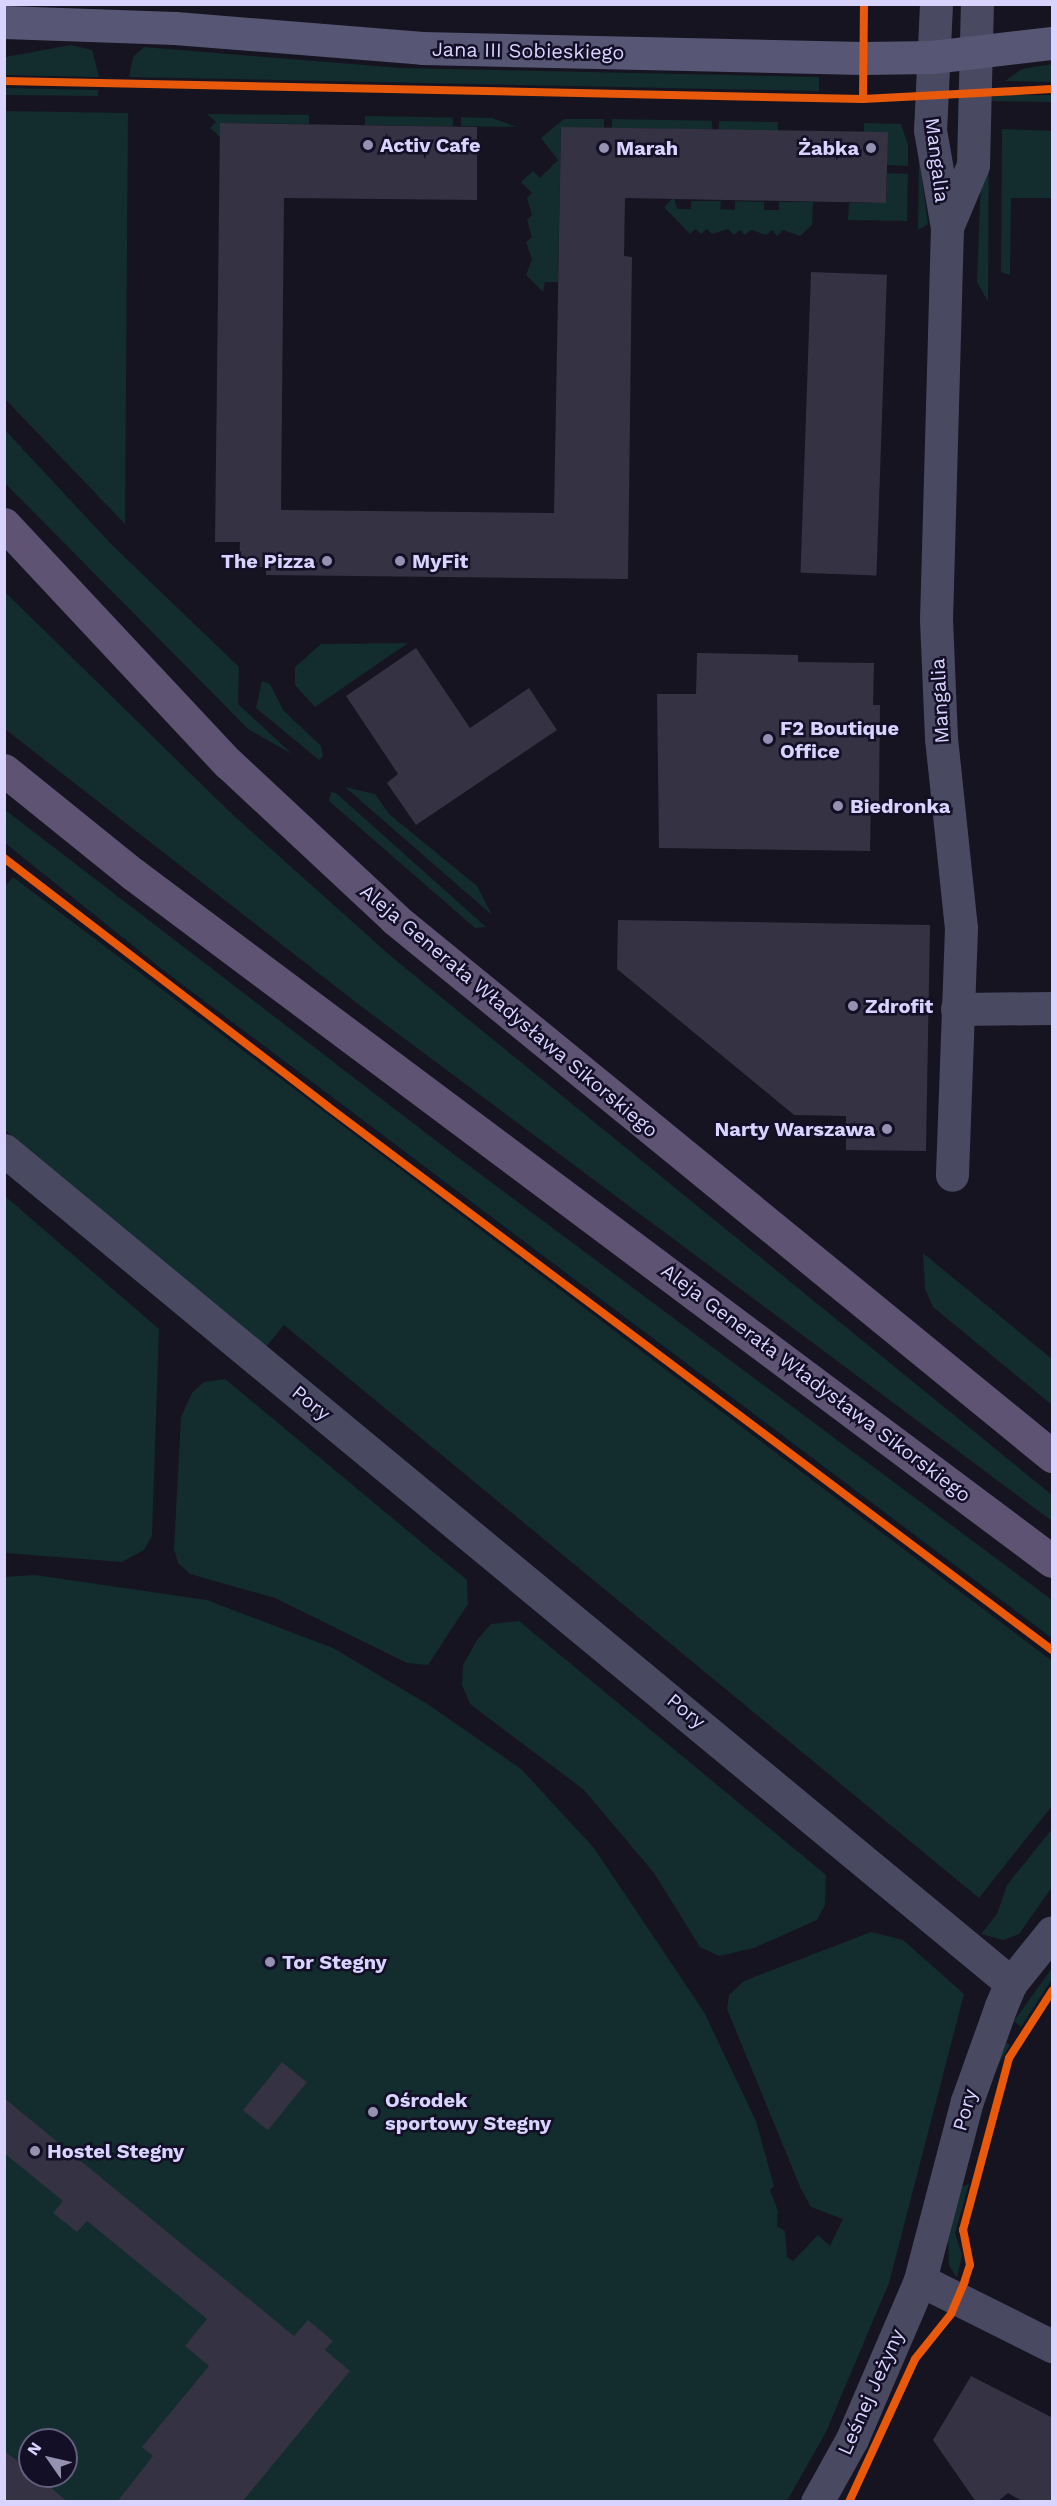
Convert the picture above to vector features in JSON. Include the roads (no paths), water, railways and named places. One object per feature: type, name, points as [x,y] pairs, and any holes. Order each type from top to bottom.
[{"type":"main road","name":"Jana III Sobieskiego","points":[[4,22],[147,26],[422,48],[932,57],[1053,43]]},
{"type":"main road","name":"Aleja Generała Władysława Sikorskiego","points":[[4,524],[228,763],[396,919],[1053,1456]]},
{"type":"main road","name":"Aleja Generała Władysława Sikorskiego","points":[[4,770],[133,874],[1053,1561]]},
{"type":"street","name":"Mangalia","points":[[936,4],[930,130],[947,227],[936,619],[941,738],[961,928],[952,1175]]},
{"type":"street","name":"Mangalia","points":[[947,227],[973,165],[977,4]]},
{"type":"street","points":[[957,1009],[1053,1008]]},
{"type":"street","name":"Pory","points":[[4,1150],[1011,1983],[967,2101],[920,2280]]},
{"type":"street","points":[[1011,1983],[1053,1932]]},
{"type":"street","points":[[920,2280],[1053,2346]]},
{"type":"street","name":"Leśnej Jeżyny","points":[[817,2502],[852,2439],[920,2280]]},
{"type":"place","name":"Activ Cafe","points":[[368,145]]},
{"type":"place","name":"Marah","points":[[604,148]]},
{"type":"place","name":"Żabka","points":[[871,148]]},
{"type":"place","name":"The Pizza","points":[[327,561]]},
{"type":"place","name":"MyFit","points":[[400,561]]},
{"type":"place","name":"F2 Boutique Office","points":[[768,739]]},
{"type":"place","name":"Biedronka","points":[[838,806]]},
{"type":"place","name":"Zdrofit","points":[[853,1006]]},
{"type":"place","name":"Narty Warszawa","points":[[887,1129]]},
{"type":"place","name":"Tor Stegny","points":[[270,1962]]},
{"type":"place","name":"Ośrodek sportowy Stegny","points":[[373,2112]]},
{"type":"place","name":"Hostel Stegny","points":[[35,2151]]}]
